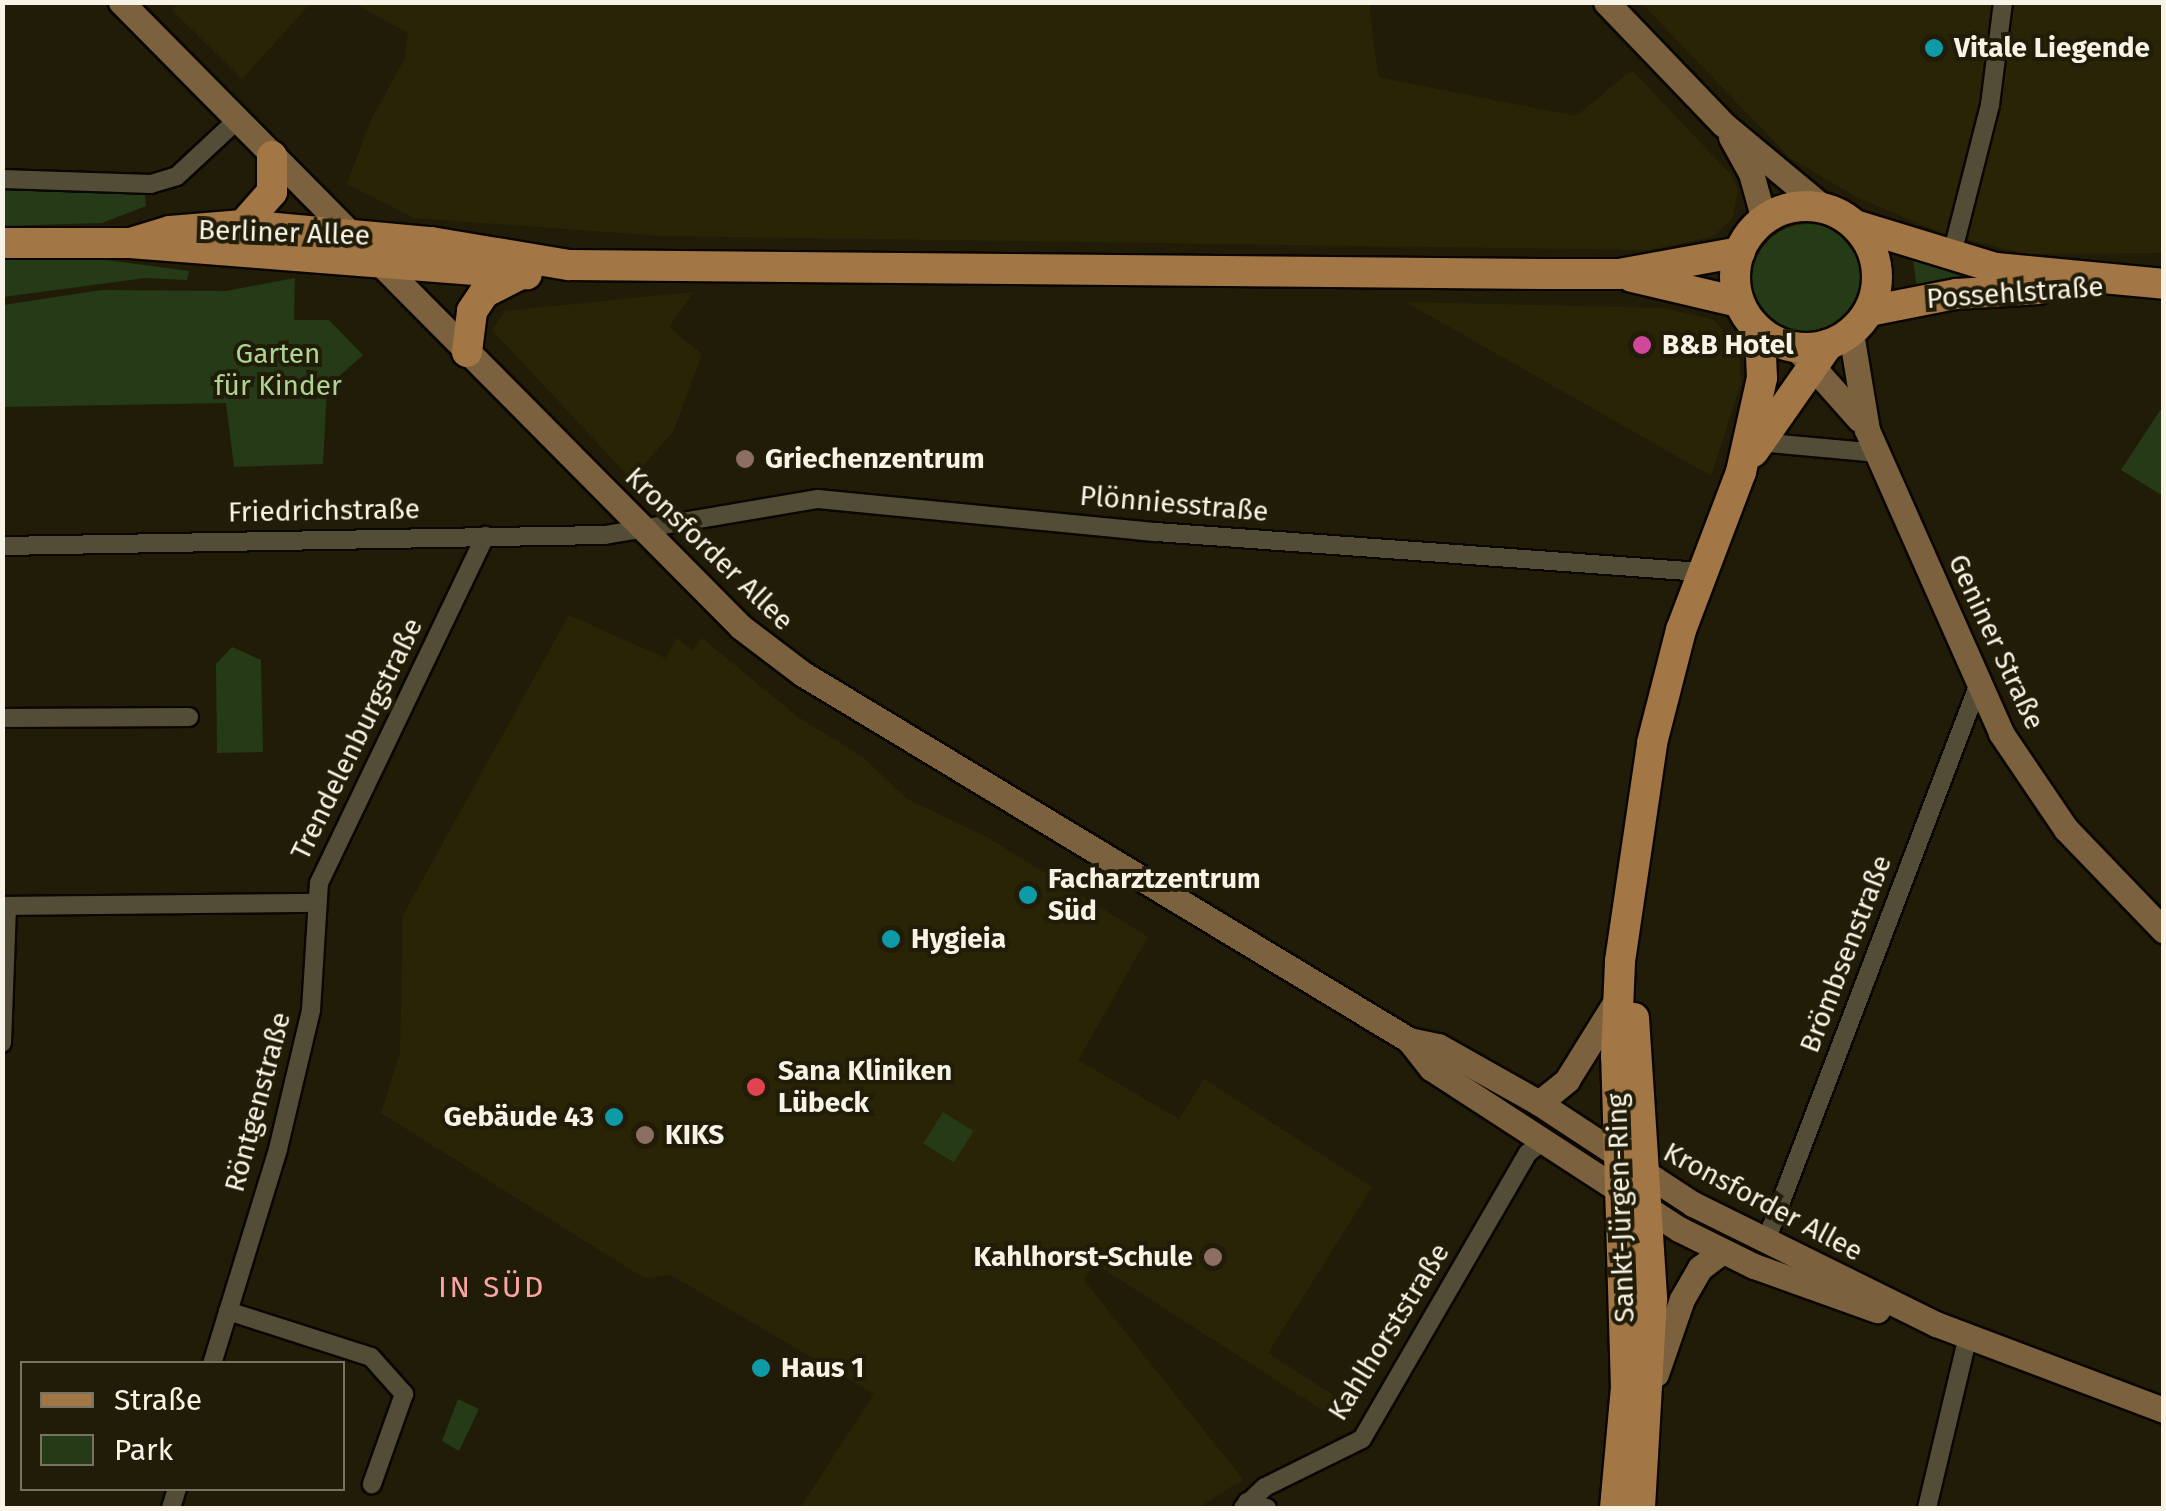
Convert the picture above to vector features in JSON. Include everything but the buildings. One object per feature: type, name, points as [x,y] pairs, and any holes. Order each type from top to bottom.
[{"type":"main road","name":"Kronsforder Allee","points":[[120,2],[740,627],[803,674],[1409,1040],[1438,1046],[1539,1103],[1722,1252],[1826,1294],[1936,1324],[2164,1410]]},
{"type":"main road","points":[[1606,2],[1724,124],[1825,208],[1855,225],[1876,266],[1831,340],[1760,332],[1739,302],[1740,252],[1764,220],[1783,210],[1825,208]]},
{"type":"main road","points":[[1724,124],[1752,172],[1764,220]]},
{"type":"main road","points":[[243,225],[272,192],[272,156]]},
{"type":"main road","name":"Berliner Allee","points":[[130,242],[170,230],[243,225],[349,233],[569,265]]},
{"type":"main road","name":"Possehlstraße","points":[[1855,225],[1951,258],[2025,273],[2164,285]]},
{"type":"main road","points":[[2,243],[130,242]]},
{"type":"main road","name":"Berliner Allee","points":[[130,242],[524,274]]},
{"type":"main road","points":[[467,352],[472,311],[484,293],[524,274],[569,265],[1619,274],[1740,252]]},
{"type":"main road","points":[[1619,274],[1739,302]]},
{"type":"main road","name":"Possehlstraße","points":[[1831,340],[1995,290],[2164,285]]},
{"type":"main road","name":"Sankt-Jürgen-Ring","points":[[1741,472],[1762,378],[1760,332]]},
{"type":"main road","name":"Geniner Straße","points":[[1831,340],[1978,686],[2066,829],[2164,931]]},
{"type":"main road","name":"Geniner Straße","points":[[1831,340],[1872,442]]},
{"type":"main road","name":"Sankt-Jürgen-Ring","points":[[1640,1508],[1651,1388],[1618,998],[1652,742],[1701,572],[1741,472],[1831,340]]},
{"type":"main road","name":"Sankt-Jürgen-Ring","points":[[1615,1508],[1626,1388],[1635,1184],[1628,908]]},
{"type":"main road","points":[[1539,1103],[1567,1080],[1618,998]]},
{"type":"main road","name":"Kronsforder Allee","points":[[1409,1040],[1431,1068],[1542,1142],[1766,1241],[1936,1324]]},
{"type":"main road","points":[[1651,1388],[1682,1299],[1700,1268],[1722,1252]]},
{"type":"street","points":[[1951,258],[1990,105],[2003,2]]},
{"type":"street","points":[[2,179],[151,184],[177,176],[237,120]]},
{"type":"street","points":[[1759,442],[1872,442]]},
{"type":"street","name":"Plönniesstraße","points":[[646,532],[818,499],[1701,572]]},
{"type":"street","name":"Friedrichstraße","points":[[2,546],[646,532]]},
{"type":"street","name":"Trendelenburgstraße","points":[[5,906],[314,902],[485,536]]},
{"type":"street","name":"Brömbsenstraße","points":[[1766,1241],[1978,686]]},
{"type":"street","points":[[2,718],[189,717]]},
{"type":"street","name":"Röntgenstraße","points":[[213,1361],[312,1010],[314,902]]},
{"type":"street","points":[[2,1043],[5,906]]},
{"type":"street","name":"Kahlhorststraße","points":[[1245,1505],[1362,1439],[1528,1153],[1542,1142]]},
{"type":"street","points":[[228,1311],[372,1357],[404,1394],[372,1484]]},
{"type":"street","points":[[1927,1508],[1968,1336]]},
{"type":"street","points":[[1245,1505],[1267,1508]]},
{"type":"shaded area","points":[[178,2],[311,3],[242,79],[172,10]]},
{"type":"shaded area","points":[[354,3],[1369,3],[1378,77],[1576,116],[1632,70],[1731,175],[1738,188],[1733,218],[1712,237],[1649,250],[661,236],[414,218],[347,184],[371,120],[404,60],[408,33]]},
{"type":"shaded area","points":[[1641,3],[2163,3],[2163,253],[2028,254],[1944,234],[1858,198],[1790,158]]},
{"type":"shaded area","points":[[693,292],[669,327],[702,354],[673,432],[631,479],[492,330],[505,311]]},
{"type":"shaded area","points":[[1406,302],[1664,308],[1714,320],[1739,350],[1741,383],[1711,476]]},
{"type":"shaded area","name":"Sana Kliniken Lübeck","points":[[569,615],[665,658],[677,638],[692,650],[702,638],[798,717],[863,757],[907,799],[987,837],[1148,937],[1078,1060],[1179,1119],[1204,1079],[1372,1187],[1268,1353],[1356,1410],[1346,1425],[1094,1263],[1084,1280],[1243,1479],[1199,1508],[800,1508],[874,1394],[671,1275],[644,1278],[381,1113],[400,1053],[403,915]]},
{"type":"green space","points":[[3,190],[145,194],[146,206],[102,223],[3,226]]},
{"type":"green space","points":[[1808,224],[1829,228],[1848,240],[1860,259],[1864,280],[1860,301],[1848,320],[1829,332],[1808,336],[1787,332],[1768,320],[1756,301],[1752,280],[1756,259],[1768,240],[1787,228]]},
{"type":"green space","points":[[3,255],[91,258],[189,271],[187,280],[145,278],[3,297]]},
{"type":"green space","points":[[1913,259],[1971,277],[1917,289]]},
{"type":"green space","name":"Garten für Kinder","points":[[295,278],[294,320],[329,320],[363,355],[327,387],[323,464],[234,467],[226,403],[3,407],[3,305],[102,290],[226,291]]},
{"type":"green space","points":[[2163,406],[2163,496],[2121,470]]},
{"type":"green space","points":[[232,647],[261,660],[263,752],[217,753],[216,664]]},
{"type":"green space","points":[[943,1112],[974,1131],[954,1162],[923,1143]]},
{"type":"green space","points":[[458,1399],[479,1409],[459,1451],[442,1441]]},
{"type":"place","name":"Vitale Liegende","points":[[1934,48]]},
{"type":"place","name":"B&B Hotel","points":[[1642,345]]},
{"type":"place","name":"Griechenzentrum","points":[[745,459]]},
{"type":"place","name":"Facharztzentrum Süd","points":[[1028,895]]},
{"type":"place","name":"Hygieia","points":[[891,939]]},
{"type":"place","name":"Sana Kliniken Lübeck","points":[[756,1087]]},
{"type":"place","name":"Gebäude 43","points":[[614,1117]]},
{"type":"place","name":"KIKS","points":[[645,1135]]},
{"type":"place","name":"Kahlhorst-Schule","points":[[1213,1257]]},
{"type":"place","name":"Haus 1","points":[[761,1368]]},
{"type":"district","name":"IN SÜD","points":[[492,1287]]}]
